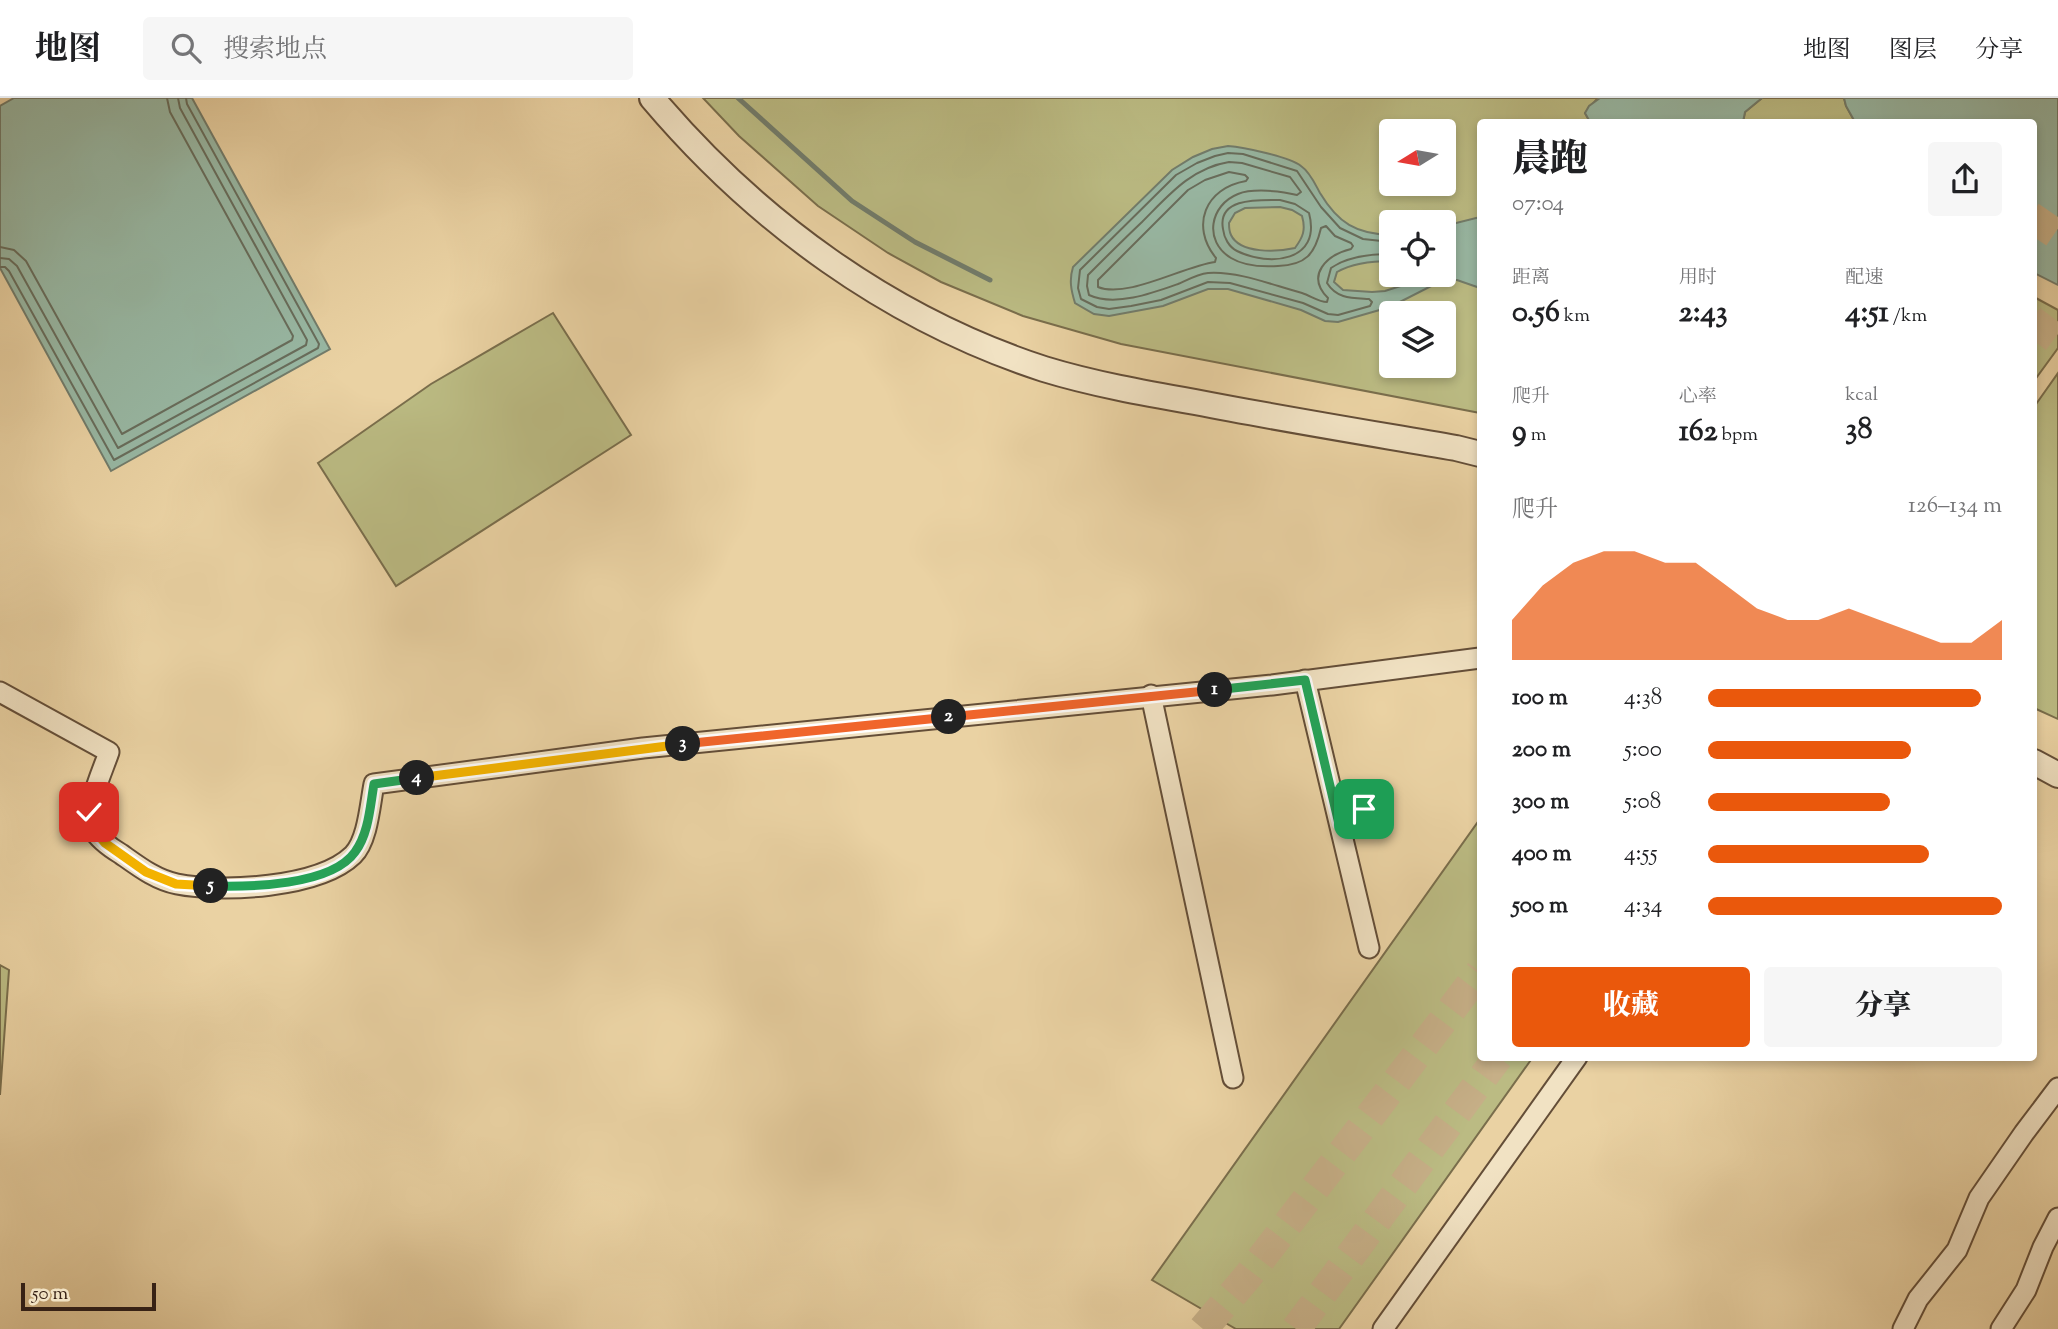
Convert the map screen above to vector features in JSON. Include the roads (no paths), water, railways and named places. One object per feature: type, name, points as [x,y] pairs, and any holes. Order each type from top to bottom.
[{"type":"street","points":[[652,98],[683,135],[737,188],[796,237],[858,281],[918,316],[988,348],[1045,369],[1110,386],[1477,453]]},
{"type":"street","points":[[0,692],[109,752],[89,812],[93,829],[105,843],[146,872],[176,884],[212,887],[263,886],[316,876],[336,868],[355,853],[365,831],[374,784],[657,747],[1305,680],[1477,658]]},
{"type":"street","points":[[1305,680],[1369,948]]},
{"type":"street","points":[[1151,695],[1233,1078]]},
{"type":"street","points":[[2037,764],[2058,775]]},
{"type":"street","points":[[1383,1329],[1574,1061]]},
{"type":"street","points":[[1903,1329],[1917,1298],[1957,1250],[1979,1198],[2058,1088]]},
{"type":"street","points":[[2001,1329],[2026,1290],[2058,1218]]},
{"type":"lane","points":[[1339,824],[1364,809]]},
{"type":"water","points":[[14,98],[192,98],[330,349],[111,471],[0,268],[0,106]]},
{"type":"water","points":[[1600,98],[1762,98],[1745,112],[1744,119],[1588,119],[1585,113],[1589,106]]},
{"type":"water","points":[[1844,98],[2058,98],[2058,285],[2037,274],[2037,119],[1853,119]]},
{"type":"water","points":[[1228,146],[1287,159],[1307,171],[1327,203],[1341,219],[1358,229],[1379,234],[1379,261],[1350,266],[1337,272],[1334,282],[1343,290],[1372,292],[1398,287],[1429,287],[1402,301],[1379,301],[1379,310],[1338,322],[1325,321],[1301,310],[1228,289],[1208,289],[1163,306],[1109,316],[1094,314],[1075,303],[1071,285],[1073,267],[1172,170],[1193,157]],"holes":[[[1280,207],[1302,216],[1302,237],[1295,248],[1269,251],[1242,246],[1230,234],[1229,223],[1235,213],[1245,208]]]},
{"type":"water","points":[[1477,218],[1477,287],[1457,280],[1456,223]]},
{"type":"waterway","points":[[738,98],[852,201],[915,242],[990,280]]},
{"type":"tunnel","points":[[2037,233],[2058,202]]},
{"type":"tunnel","points":[[2037,337],[2058,309]]},
{"type":"tunnel","points":[[1203,1329],[1248,1276],[1477,976]]},
{"type":"tunnel","points":[[1296,1329],[1495,1061]]}]
